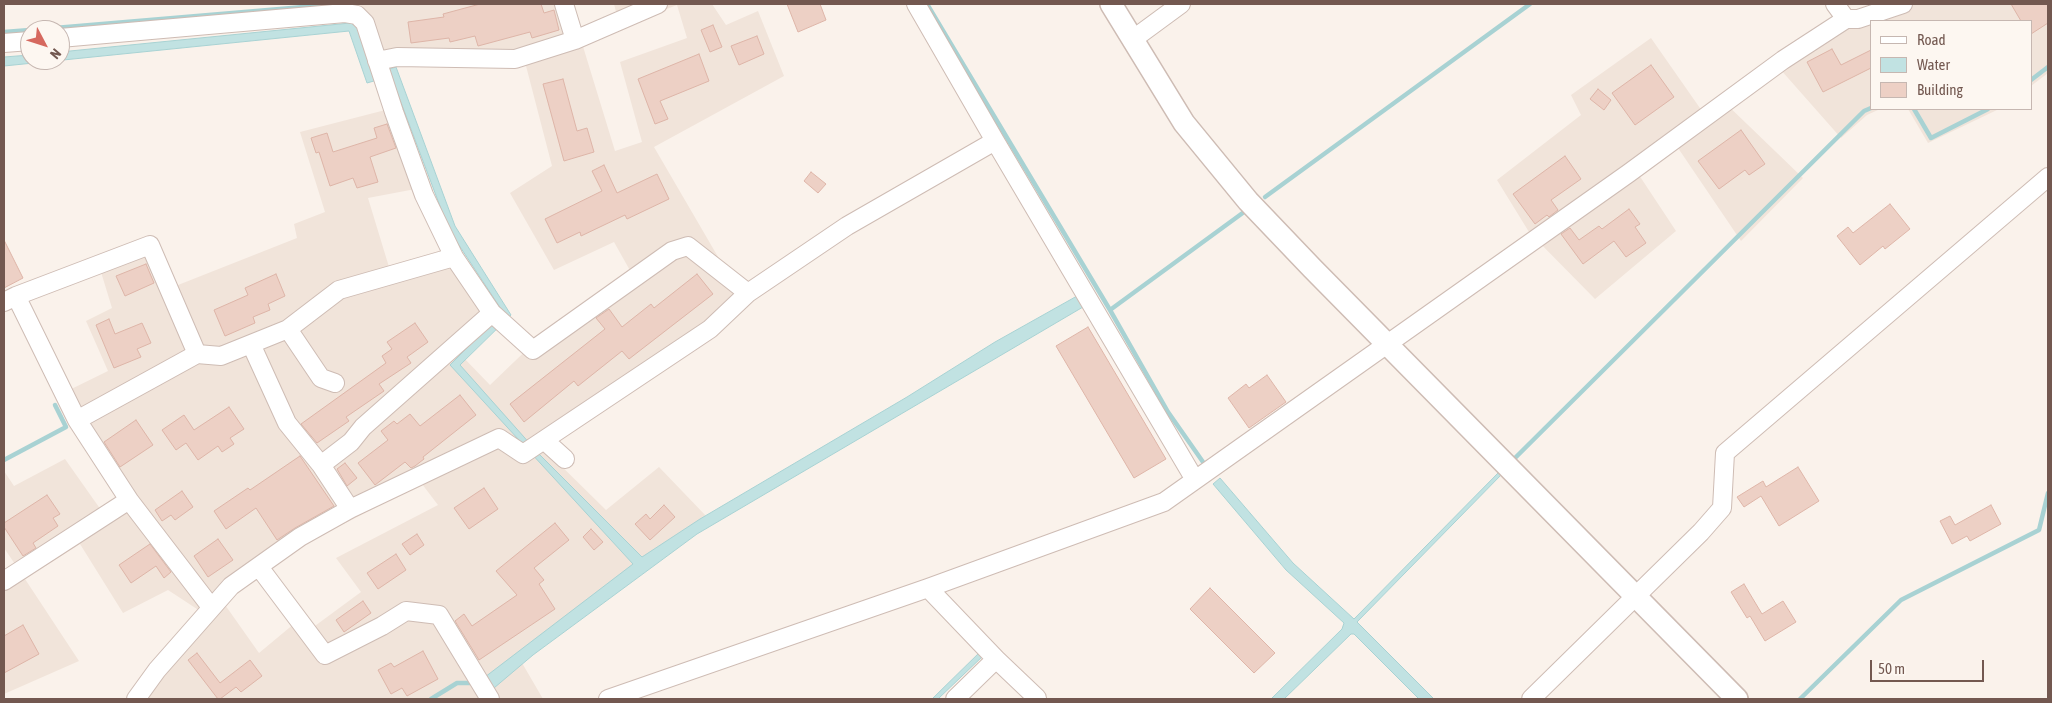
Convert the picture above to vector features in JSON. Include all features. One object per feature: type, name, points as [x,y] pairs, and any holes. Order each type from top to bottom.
[{"type":"street","points":[[564,4],[575,40]]},
{"type":"street","points":[[380,70],[397,57],[514,59],[575,40],[658,4]]},
{"type":"street","points":[[916,4],[1195,480]]},
{"type":"street","points":[[1111,4],[1184,123],[1248,201],[1737,699]]},
{"type":"street","points":[[1132,40],[1181,4]]},
{"type":"street","points":[[1835,4],[1846,19]]},
{"type":"street","points":[[608,699],[928,588],[1164,502],[1220,464],[1783,60],[1846,19],[1858,18],[1903,4]]},
{"type":"street","points":[[70,37],[345,13],[357,15],[365,23],[424,195],[454,257],[499,319],[534,350],[672,251],[688,246],[748,292]]},
{"type":"street","points":[[4,43],[20,42]]},
{"type":"street","points":[[136,699],[157,670],[231,586],[300,537],[350,509],[499,438],[523,454],[710,328],[748,292],[847,226],[995,141]]},
{"type":"street","points":[[1532,699],[1701,532],[1722,508],[1725,453],[2048,177]]},
{"type":"street","points":[[197,354],[150,245],[10,299],[77,420],[129,500],[211,607]]},
{"type":"street","points":[[77,420],[197,354],[221,356],[288,329],[339,290],[454,257]]},
{"type":"street","points":[[321,465],[351,442],[363,426],[499,319]]},
{"type":"street","points":[[288,329],[321,378],[335,383]]},
{"type":"street","points":[[251,344],[288,423],[321,465],[350,509]]},
{"type":"street","points":[[542,441],[565,459]]},
{"type":"street","points":[[4,581],[129,500]]},
{"type":"street","points":[[259,567],[325,655],[382,626],[406,611],[439,614],[483,688]]},
{"type":"street","points":[[928,588],[996,659],[1037,698]]},
{"type":"street","points":[[955,699],[996,659]]},
{"type":"shaded area","points":[[357,4],[570,4],[615,151],[642,142],[620,62],[687,38],[677,5],[620,27],[614,4],[712,4],[726,25],[758,11],[784,76],[654,147],[721,262],[753,295],[545,450],[606,510],[659,467],[707,517],[518,656],[543,699],[129,699],[200,611],[168,590],[123,613],[80,544],[25,579],[79,661],[4,694],[4,574],[17,567],[4,548],[4,471],[14,486],[65,459],[101,510],[121,499],[55,397],[108,371],[86,321],[112,308],[97,259],[151,239],[173,287],[297,238],[294,224],[325,212],[300,132],[397,107],[426,187],[368,198],[389,267],[456,251],[501,316],[461,355],[490,385],[540,337],[632,274],[614,242],[554,270],[510,193],[552,166],[525,62],[372,66],[357,23]],"holes":[[[422,484],[438,505],[336,558],[361,592],[304,634],[295,623],[259,653],[223,602],[304,544]]]},
{"type":"shaded area","points":[[1879,4],[2048,4],[2048,73],[2032,85],[2032,20],[1870,20],[1870,110],[1878,110],[1867,115],[1841,138],[1773,61],[1837,15]]},
{"type":"shaded area","points":[[1651,38],[1702,111],[1720,98],[1803,178],[1741,241],[1678,148],[1639,175],[1676,231],[1595,299],[1529,232],[1497,180],[1581,115],[1571,95]]},
{"type":"shaded area","points":[[1909,110],[1997,110],[1928,143]]},
{"type":"water","points":[[350,23],[358,26],[372,74],[396,67],[455,226],[511,315],[460,365],[540,455],[642,557],[700,519],[907,397],[995,342],[1077,296],[1083,307],[697,534],[533,655],[494,688],[485,677],[633,564],[450,365],[503,312],[449,230],[391,76],[367,83],[349,31],[70,59],[70,51]]},
{"type":"water","points":[[20,56],[20,64],[4,66],[4,57]]},
{"type":"water","points":[[1501,470],[1503,473],[1357,622],[1434,699],[1419,699],[1354,634],[1351,634],[1284,699],[1271,699],[1342,629],[1344,623],[1286,570],[1213,484],[1220,478],[1293,563],[1354,619]]},
{"type":"water","points":[[981,651],[984,655],[938,699],[932,699]]},
{"type":"building","points":[[480,4],[541,4],[544,13],[554,10],[559,30],[532,38],[530,32],[478,46],[475,36],[450,42],[449,38],[411,43],[408,22],[444,17],[443,14]]},
{"type":"building","points":[[787,4],[820,4],[826,20],[798,32]]},
{"type":"building","points":[[2011,4],[2048,4],[2048,23],[2032,33],[2032,20],[2020,20]]},
{"type":"building","points":[[713,25],[722,47],[710,52],[701,30]]},
{"type":"building","points":[[757,36],[764,54],[739,65],[731,46]]},
{"type":"building","points":[[1832,49],[1841,65],[1870,50],[1870,68],[1823,92],[1807,62]]},
{"type":"building","points":[[699,54],[709,81],[660,101],[668,119],[655,124],[638,79]]},
{"type":"building","points":[[1651,65],[1674,97],[1635,125],[1612,93]]},
{"type":"building","points":[[563,79],[577,131],[587,128],[594,152],[564,161],[543,84]]},
{"type":"building","points":[[1598,89],[1611,100],[1604,110],[1590,99]]},
{"type":"building","points":[[387,124],[396,148],[370,157],[378,182],[357,188],[353,178],[330,186],[319,152],[316,153],[311,138],[327,133],[333,152],[377,138],[374,128]]},
{"type":"building","points":[[1741,130],[1765,164],[1749,175],[1745,170],[1719,189],[1698,161]]},
{"type":"building","points":[[1565,156],[1581,179],[1551,200],[1558,210],[1535,224],[1513,194]]},
{"type":"building","points":[[604,165],[617,193],[657,174],[669,199],[627,219],[625,215],[581,236],[580,232],[557,243],[545,219],[602,191],[592,171]]},
{"type":"building","points":[[811,172],[826,184],[818,193],[804,181]]},
{"type":"building","points":[[1890,204],[1910,229],[1885,249],[1883,246],[1860,265],[1837,236],[1848,227],[1853,233]]},
{"type":"building","points":[[1629,209],[1640,224],[1635,227],[1646,243],[1626,257],[1614,241],[1583,264],[1561,234],[1570,228],[1579,240],[1599,226],[1602,229]]},
{"type":"building","points":[[4,240],[23,278],[4,288]]},
{"type":"building","points":[[146,264],[154,283],[125,296],[116,276]]},
{"type":"building","points":[[276,274],[285,296],[268,304],[270,310],[253,317],[255,323],[225,336],[214,310],[248,295],[245,288]]},
{"type":"building","points":[[697,274],[713,294],[629,359],[622,351],[578,386],[574,381],[524,422],[510,404],[605,329],[596,318],[609,309],[622,327],[651,304],[654,308]]},
{"type":"building","points":[[109,319],[115,334],[142,323],[151,343],[137,349],[141,357],[114,368],[96,325]]},
{"type":"building","points":[[415,323],[428,342],[407,357],[411,363],[379,384],[384,391],[346,417],[349,421],[317,443],[301,424],[386,363],[382,356],[392,349],[387,342]]},
{"type":"building","points":[[1088,327],[1166,459],[1134,478],[1056,346]]},
{"type":"building","points":[[1267,375],[1286,402],[1249,428],[1228,398],[1246,384],[1249,388]]},
{"type":"building","points":[[460,395],[476,415],[423,457],[424,459],[415,466],[411,468],[405,462],[375,485],[358,463],[388,440],[381,431],[394,421],[397,424],[410,414],[420,426]]},
{"type":"building","points":[[229,407],[244,429],[230,438],[234,444],[222,452],[218,446],[198,460],[186,443],[176,450],[162,430],[184,415],[194,430]]},
{"type":"building","points":[[136,420],[153,445],[120,467],[104,442]]},
{"type":"building","points":[[300,456],[334,506],[277,540],[256,508],[226,529],[214,511],[248,488],[250,490]]},
{"type":"building","points":[[345,463],[357,478],[347,486],[337,469]]},
{"type":"building","points":[[1798,467],[1819,501],[1779,526],[1761,496],[1744,507],[1737,497],[1763,481],[1766,487]]},
{"type":"building","points":[[484,488],[498,509],[469,529],[454,508]]},
{"type":"building","points":[[182,491],[193,507],[175,520],[171,515],[162,521],[155,510]]},
{"type":"building","points":[[47,495],[60,514],[53,518],[58,526],[33,543],[36,548],[23,556],[4,527],[4,523]]},
{"type":"building","points":[[664,505],[675,517],[650,540],[635,524],[646,514],[650,519]]},
{"type":"building","points":[[1991,505],[2001,524],[1970,541],[1967,536],[1952,544],[1940,521],[1950,516],[1955,525]]},
{"type":"building","points":[[555,523],[569,540],[534,568],[544,580],[539,584],[555,609],[479,660],[455,621],[464,614],[472,626],[517,595],[496,571]]},
{"type":"building","points":[[591,529],[603,542],[594,550],[583,537]]},
{"type":"building","points":[[417,534],[424,545],[410,555],[402,544]]},
{"type":"building","points":[[218,539],[233,560],[208,577],[194,556]]},
{"type":"building","points":[[150,544],[171,572],[164,578],[156,566],[131,583],[119,565]]},
{"type":"building","points":[[396,554],[406,570],[378,589],[367,573]]},
{"type":"building","points":[[1744,584],[1762,614],[1783,601],[1796,622],[1765,641],[1750,616],[1747,618],[1731,592]]},
{"type":"building","points":[[1210,588],[1275,653],[1254,673],[1190,609]]},
{"type":"building","points":[[363,601],[371,613],[344,632],[336,620]]},
{"type":"building","points":[[23,625],[39,654],[4,673],[4,636]]},
{"type":"building","points":[[423,651],[438,679],[407,696],[402,688],[391,694],[378,670],[391,663],[394,667]]},
{"type":"building","points":[[197,653],[220,683],[250,660],[262,676],[241,692],[236,687],[218,699],[188,660]]},
{"type":"waterway","points":[[70,27],[339,4]]},
{"type":"waterway","points":[[927,4],[1110,310],[1168,412],[1203,462]]},
{"type":"waterway","points":[[1265,197],[1530,4]]},
{"type":"waterway","points":[[4,32],[20,31]]},
{"type":"waterway","points":[[2032,79],[2048,67]]},
{"type":"waterway","points":[[1515,458],[1864,111],[1870,108]]},
{"type":"waterway","points":[[1915,110],[1931,138],[1986,110]]},
{"type":"waterway","points":[[1110,310],[1244,212]]},
{"type":"waterway","points":[[4,460],[66,427],[55,405]]},
{"type":"waterway","points":[[1800,699],[1901,600],[2039,530],[2048,493]]},
{"type":"waterway","points":[[431,699],[457,683],[474,683]]}]
